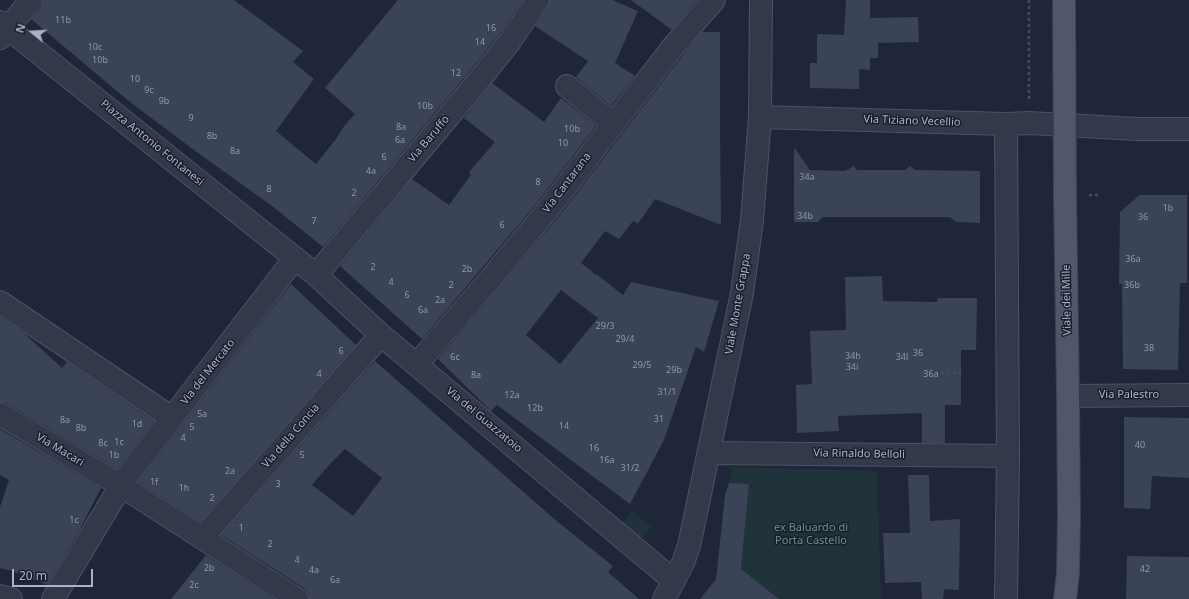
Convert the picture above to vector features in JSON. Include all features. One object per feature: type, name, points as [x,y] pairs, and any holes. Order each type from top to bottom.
[{"type":"main road","name":"Viale dei Mille","points":[[1064,0],[1068,396],[1068,573],[1065,599]]},
{"type":"street","points":[[3,30],[31,0]]},
{"type":"street","name":"Via Baruffo","points":[[316,275],[484,74],[510,41],[538,0]]},
{"type":"street","name":"Via Cantarana","points":[[417,364],[546,212],[672,48],[714,0]]},
{"type":"street","name":"Viale Monte Grappa","points":[[669,590],[683,563],[689,546],[742,293],[752,220],[760,117],[761,0]]},
{"type":"street","name":"Piazza Antonio Fontanesi","points":[[3,30],[295,258]]},
{"type":"street","points":[[567,86],[613,124]]},
{"type":"street","name":"Via Tiziano Vecellio","points":[[760,117],[1006,124],[1029,123],[1189,129]]},
{"type":"street","points":[[1006,124],[1008,456],[1006,599]]},
{"type":"street","name":"Via del Guazzatoio","points":[[295,258],[316,275],[381,335],[417,364],[669,590]]},
{"type":"street","name":"Via del Mercato","points":[[53,599],[120,485],[295,258]]},
{"type":"street","points":[[0,302],[172,418]]},
{"type":"street","name":"Via della Concia","points":[[203,537],[381,335]]},
{"type":"street","name":"Via Palestro","points":[[1068,396],[1189,395]]},
{"type":"street","name":"Via Macari","points":[[0,414],[120,485],[298,599]]},
{"type":"street","name":"Via Rinaldo Belloli","points":[[709,453],[1008,456]]},
{"type":"street","points":[[0,596],[11,599]]},
{"type":"path","points":[[923,373],[961,373]]},
{"type":"green space","name":"ex Baluardo di Porta Castello","points":[[732,467],[877,471],[881,599],[755,599],[765,588],[741,569],[749,484],[729,483]]},
{"type":"green space","points":[[632,511],[651,527],[636,545],[618,530]]},
{"type":"building","points":[[43,0],[234,0],[303,51],[293,62],[314,79],[276,131],[316,164],[336,139],[344,126],[355,114],[325,88],[398,0],[523,0],[501,32],[474,66],[323,247],[272,206],[130,102],[31,19],[41,8]]},
{"type":"building","points":[[550,0],[612,0],[638,11],[615,63],[635,76],[611,106],[576,77],[588,61],[535,26],[548,7]]},
{"type":"building","points":[[631,0],[697,0],[672,30]]},
{"type":"building","points":[[846,0],[870,0],[870,18],[918,17],[919,42],[878,43],[878,58],[870,58],[870,70],[859,69],[859,89],[810,88],[810,63],[817,63],[817,34],[844,35]]},
{"type":"building","points":[[702,32],[720,32],[721,225],[655,199],[638,224],[633,221],[619,239],[605,231],[581,263],[594,273],[593,274],[596,274],[623,295],[631,282],[719,301],[704,352],[696,347],[664,440],[630,504],[497,405],[491,411],[438,359],[556,220]],"holes":[[[561,290],[598,318],[560,364],[526,335]]]},
{"type":"building","points":[[492,83],[544,122],[561,98],[596,126],[536,204],[422,339],[340,266],[412,179],[449,205],[471,175],[469,172],[495,142],[464,118]]},
{"type":"building","points":[[794,147],[810,170],[845,171],[854,166],[857,170],[905,170],[910,166],[915,170],[980,171],[980,223],[956,222],[950,217],[822,217],[818,222],[794,222]]},
{"type":"building","points":[[1140,195],[1187,195],[1187,283],[1180,283],[1178,370],[1123,369],[1122,284],[1119,284],[1120,212]]},
{"type":"building","points":[[882,276],[883,301],[937,302],[938,298],[977,298],[976,350],[961,350],[961,405],[945,405],[945,443],[922,443],[922,413],[838,416],[839,431],[797,433],[796,385],[812,384],[810,331],[846,330],[845,277]]},
{"type":"building","points":[[291,284],[356,345],[200,522],[138,482]]},
{"type":"building","points":[[0,317],[24,333],[62,368],[67,362],[154,421],[117,469],[6,403],[0,402]]},
{"type":"building","points":[[375,361],[553,518],[613,566],[608,572],[639,599],[309,599],[308,593],[304,588],[221,535]],"holes":[[[345,449],[382,478],[353,516],[312,485]]]},
{"type":"building","points":[[1124,417],[1189,418],[1189,478],[1152,476],[1150,509],[1124,508]]},
{"type":"building","points":[[0,429],[101,488],[79,531],[47,585],[12,571],[0,568],[0,507],[9,480],[0,475]]},
{"type":"building","points":[[908,475],[929,475],[930,521],[960,519],[959,590],[944,589],[943,599],[922,599],[921,582],[885,583],[883,533],[910,533]]},
{"type":"building","points":[[729,483],[749,484],[741,569],[779,599],[700,599],[716,579],[725,495]]},
{"type":"building","points":[[206,555],[274,599],[171,599]]},
{"type":"building","points":[[1127,556],[1189,557],[1189,599],[1126,599]]}]
